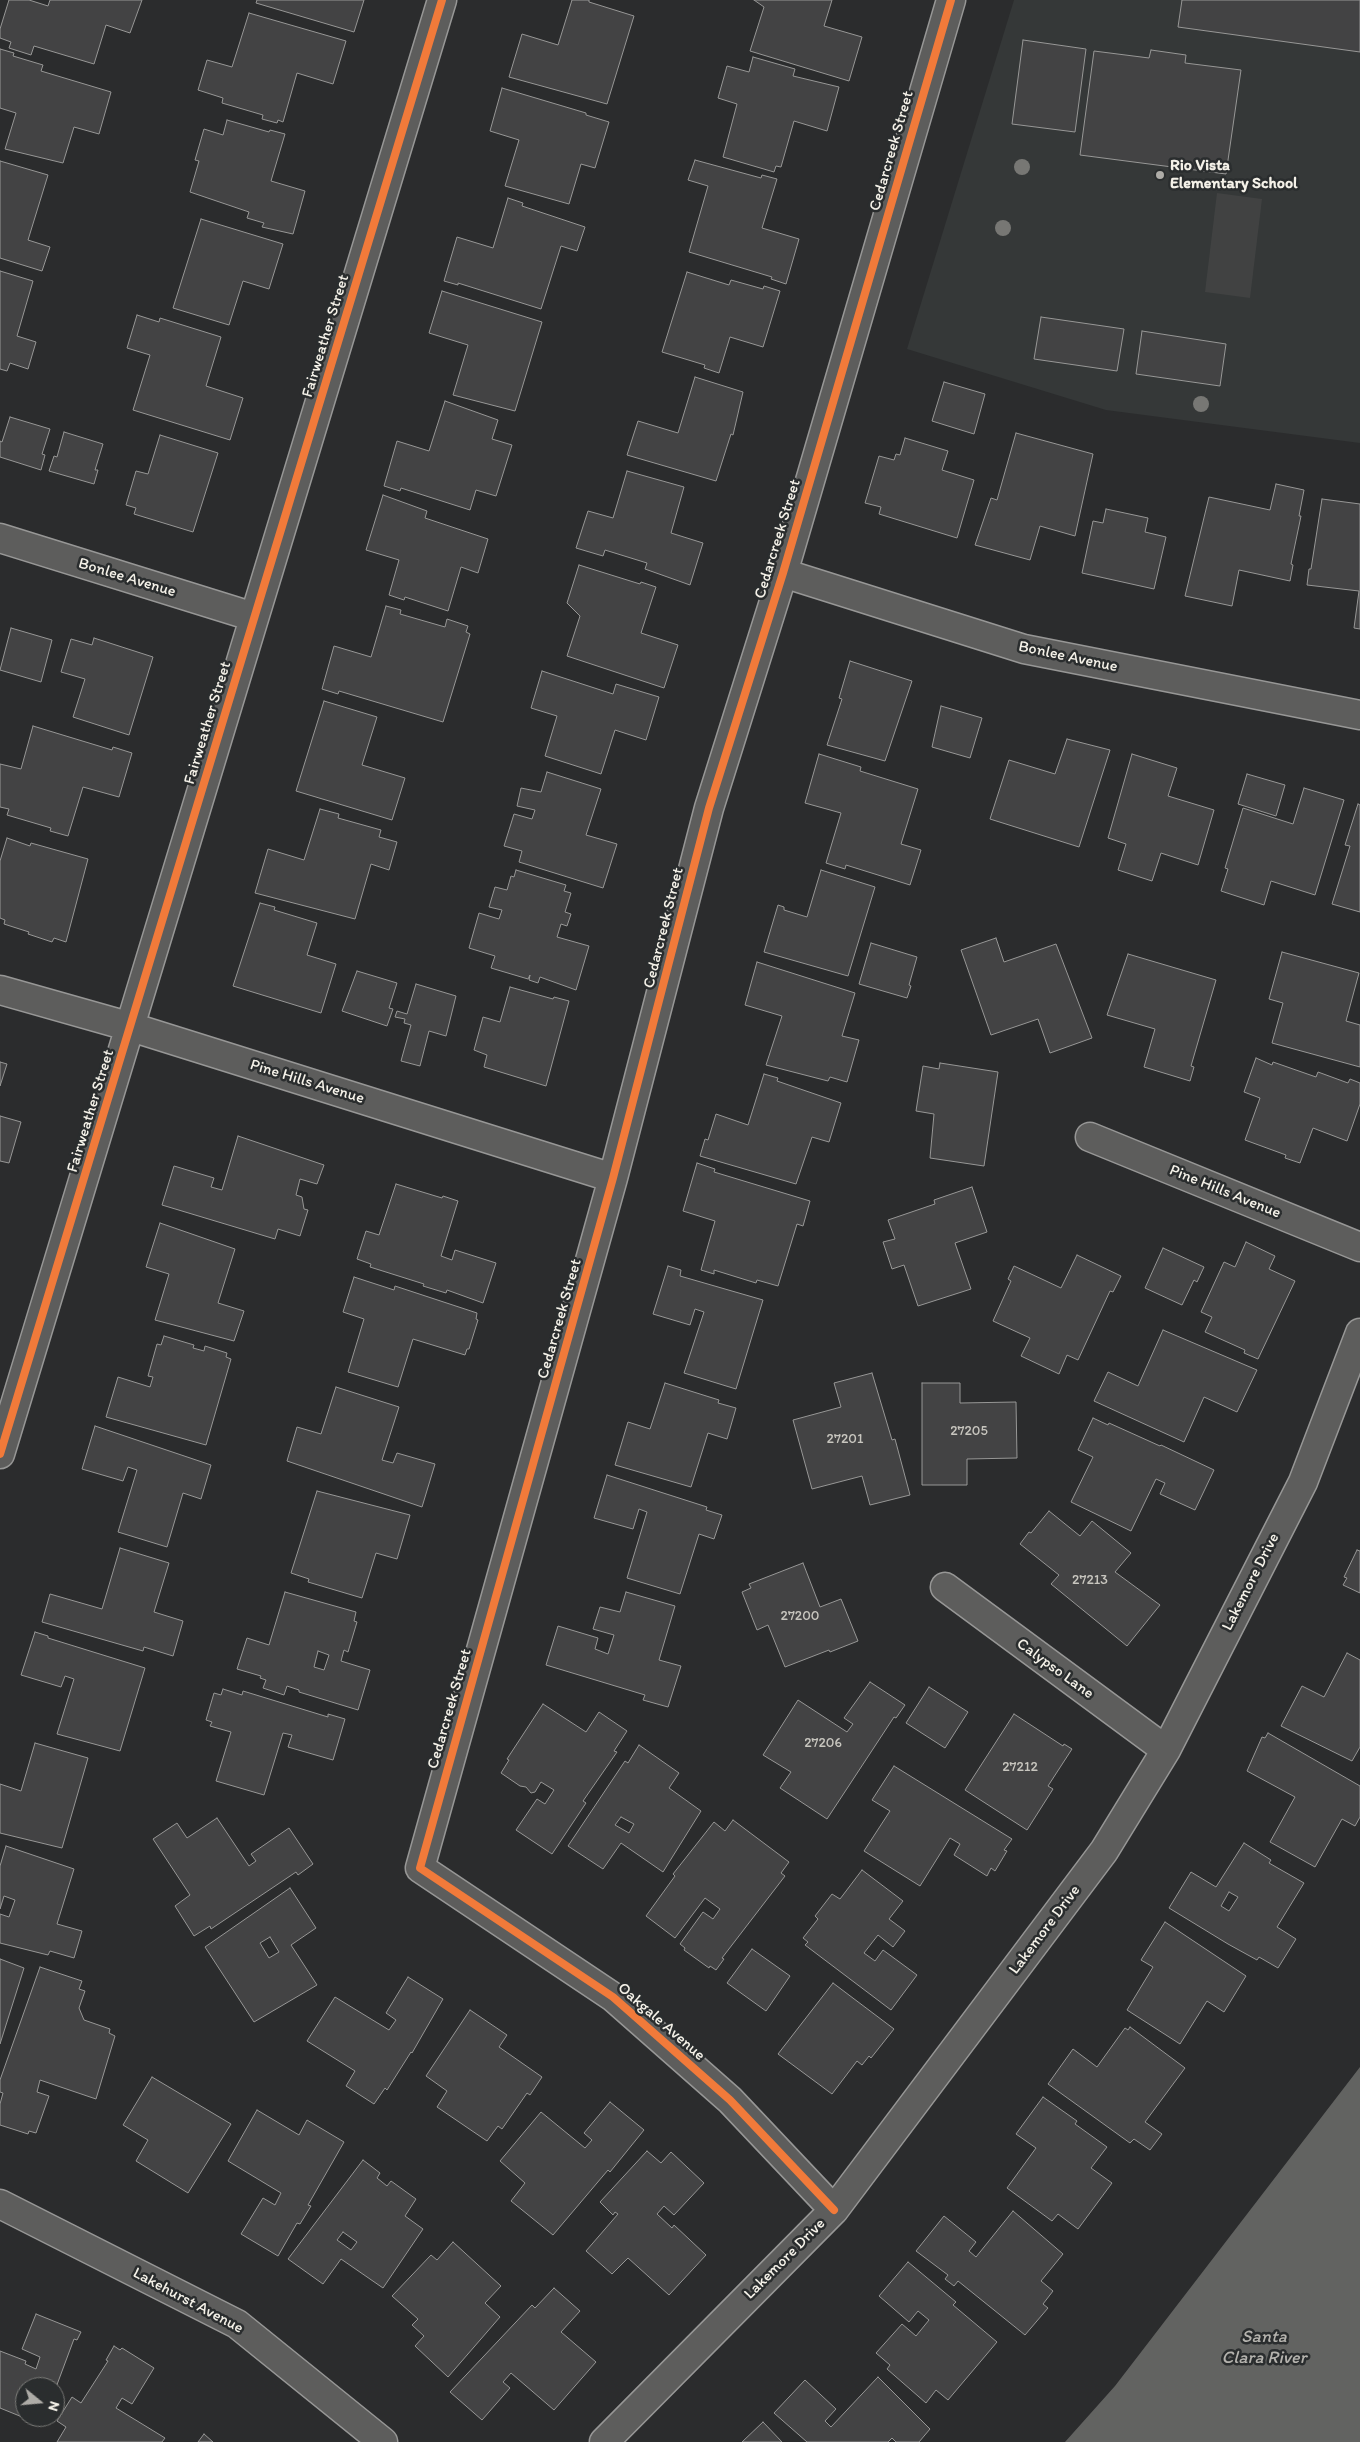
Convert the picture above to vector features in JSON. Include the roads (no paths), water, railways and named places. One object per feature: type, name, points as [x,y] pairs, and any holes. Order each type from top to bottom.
[{"type":"street","name":"Fairweather Street","points":[[0,1454],[442,0]]},
{"type":"street","name":"Cedarcreek Street","points":[[420,1868],[614,1178],[709,808],[783,573],[951,0]]},
{"type":"street","name":"Bonlee Avenue","points":[[0,538],[254,617]]},
{"type":"street","name":"Bonlee Avenue","points":[[783,573],[1024,649],[1360,715]]},
{"type":"street","name":"Pine Hills Avenue","points":[[0,990],[131,1027],[614,1178]]},
{"type":"street","name":"Pine Hills Avenue","points":[[1090,1137],[1360,1247]]},
{"type":"street","name":"Lakemore Drive","points":[[604,2442],[834,2210],[1104,1851],[1166,1750],[1302,1482],[1360,1334]]},
{"type":"street","name":"Calypso Lane","points":[[945,1587],[1166,1750]]},
{"type":"street","name":"Oakgale Avenue","points":[[420,1868],[613,1997],[730,2100],[834,2210]]},
{"type":"street","name":"Lakehurst Avenue","points":[[0,2204],[237,2324],[383,2442]]},
{"type":"water","name":"Santa Clara River","points":[[1360,2067],[1360,2442],[1065,2442],[1115,2386]]},
{"type":"place","name":"Rio Vista Elementary School","points":[[1160,175]]}]
